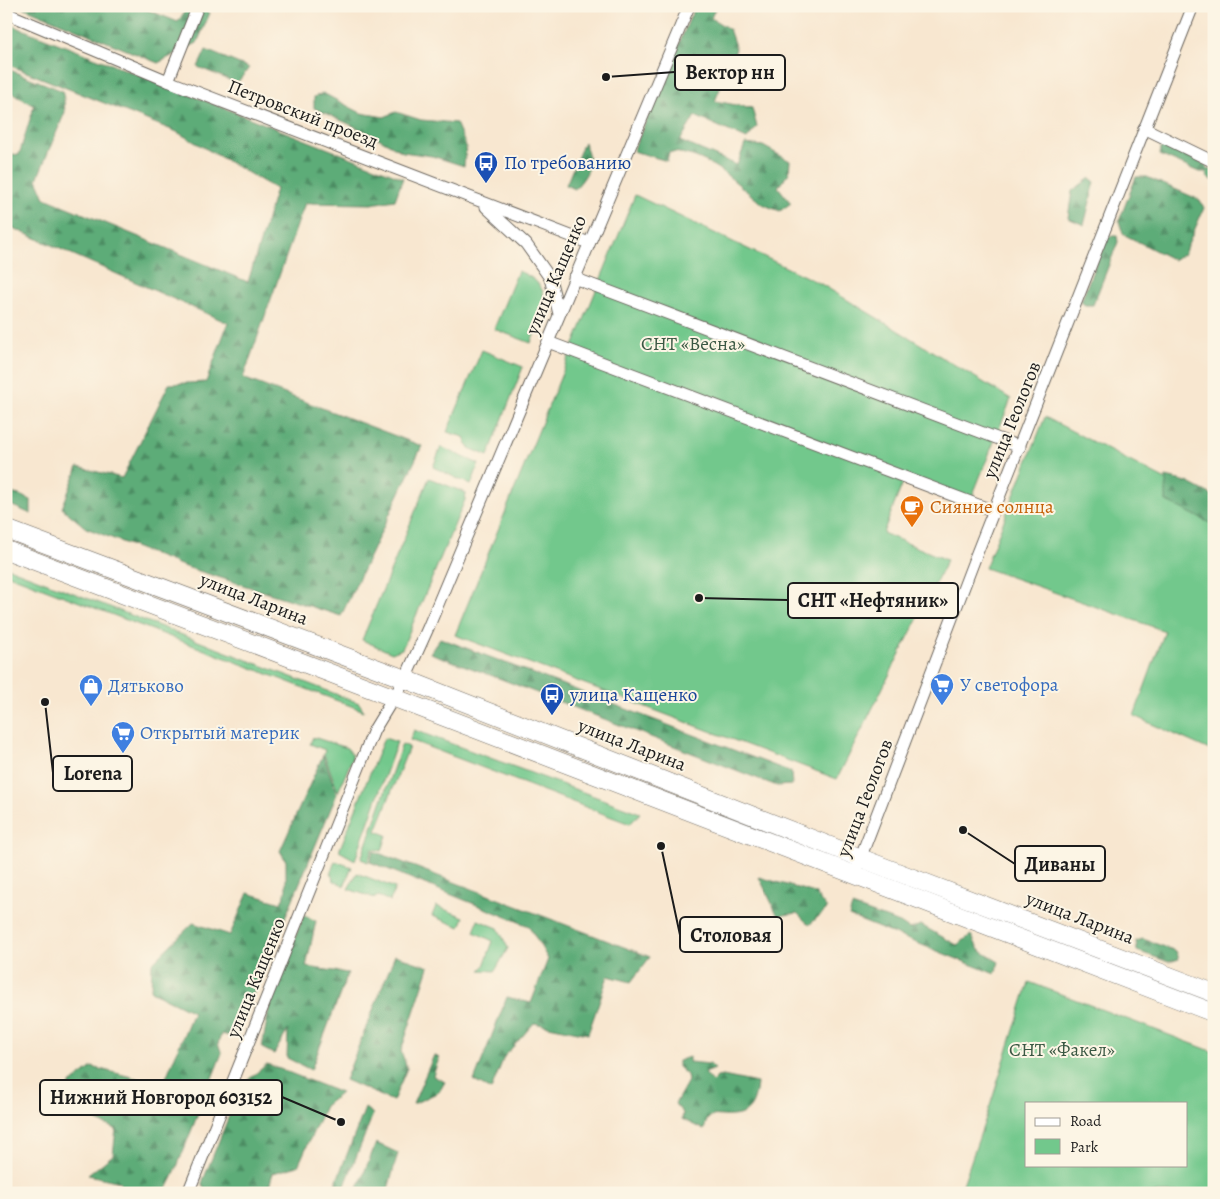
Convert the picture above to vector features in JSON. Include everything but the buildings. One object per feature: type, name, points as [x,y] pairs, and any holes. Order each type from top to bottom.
[{"type":"main road","name":"улица Ларина","points":[[6,529],[405,679],[1214,993]]},
{"type":"main road","points":[[6,550],[1214,1013]]},
{"type":"street","points":[[168,81],[198,6]]},
{"type":"street","name":"улица Кащенко","points":[[188,1193],[374,730],[405,679],[689,6]]},
{"type":"street","name":"улица Геологов","points":[[854,875],[994,511],[1193,6]]},
{"type":"street","name":"Петровский проезд","points":[[6,12],[168,81],[588,243]]},
{"type":"street","points":[[1144,128],[1214,162]]},
{"type":"street","points":[[481,202],[526,244],[550,278],[559,314]]},
{"type":"street","points":[[574,278],[1020,448]]},
{"type":"street","points":[[548,342],[994,511]]},
{"type":"green space","points":[[20,6],[138,6],[178,22],[188,6],[197,6],[210,13],[197,43],[158,63]]},
{"type":"green space","points":[[695,6],[716,6],[711,18],[729,29],[736,49],[715,101],[752,108],[757,127],[747,139],[695,116],[680,141],[737,165],[745,144],[763,146],[790,161],[789,173],[778,187],[791,203],[780,211],[761,203],[716,168],[694,157],[682,153],[669,152],[667,161],[633,151]]},
{"type":"green space","points":[[6,23],[403,178],[395,200],[371,204],[305,203],[243,378],[422,446],[341,616],[183,566],[86,528],[62,508],[78,467],[122,478],[169,384],[206,382],[228,323],[6,225],[6,153],[19,155],[34,106],[6,89],[6,72],[10,70],[63,91],[65,112],[37,179],[45,198],[248,282],[276,189],[177,132],[6,64]]},
{"type":"green space","points":[[206,50],[249,68],[237,83],[198,67]]},
{"type":"green space","points":[[323,93],[361,113],[384,117],[396,112],[421,120],[456,123],[466,146],[464,166],[432,156],[403,152],[371,134],[314,108],[314,97]]},
{"type":"green space","points":[[584,142],[589,156],[589,167],[575,189],[566,185]]},
{"type":"green space","points":[[1168,147],[1205,164],[1208,170],[1214,169],[1214,181],[1208,178],[1206,172],[1199,172],[1160,155],[1161,148]]},
{"type":"green space","points":[[1136,177],[1147,177],[1200,200],[1204,208],[1184,254],[1174,260],[1123,234],[1119,221]]},
{"type":"green space","points":[[1090,178],[1095,182],[1084,225],[1068,218],[1072,191]]},
{"type":"green space","name":"СНТ «Весна»","points":[[635,195],[821,284],[1011,399],[968,507],[904,480],[883,533],[947,560],[837,779],[455,635]]},
{"type":"green space","points":[[1106,236],[1117,236],[1118,242],[1093,305],[1085,305],[1081,302]]},
{"type":"green space","points":[[518,271],[531,277],[539,285],[543,293],[543,311],[531,343],[494,329]]},
{"type":"green space","points":[[482,350],[523,367],[488,456],[469,448],[464,437],[447,432]]},
{"type":"green space","points":[[1045,417],[1214,505],[1214,752],[1134,716],[1165,631],[985,568]]},
{"type":"green space","points":[[441,447],[479,464],[471,485],[433,467]]},
{"type":"green space","points":[[1166,477],[1187,482],[1214,496],[1214,525],[1166,501]]},
{"type":"green space","points":[[429,478],[466,493],[465,500],[402,649],[392,653],[362,640]]},
{"type":"green space","points":[[6,492],[31,500],[31,514],[6,503]]},
{"type":"green space","points":[[6,567],[359,703],[364,711],[6,574]]},
{"type":"green space","points":[[440,638],[791,772],[792,785],[777,786],[430,653]]},
{"type":"green space","points":[[414,730],[640,813],[630,824],[410,740]]},
{"type":"green space","points":[[313,737],[347,748],[352,754],[352,759],[338,792],[324,754],[325,750],[310,744]]},
{"type":"green space","points":[[384,738],[397,742],[355,860],[339,851]]},
{"type":"green space","points":[[402,744],[409,747],[376,831],[387,835],[382,851],[372,849],[368,862],[361,859]]},
{"type":"green space","points":[[323,755],[337,794],[249,1004],[230,1036],[221,1034],[218,1044],[222,1053],[173,1177],[165,1193],[117,1193],[121,1182],[88,1175],[113,1155],[116,1129],[65,1108],[70,1084],[92,1067],[163,1085],[193,1012],[151,991],[152,963],[193,923],[230,935],[248,893],[281,903],[286,890],[286,861],[280,851]]},
{"type":"green space","points":[[373,851],[650,957],[631,982],[608,976],[588,1034],[534,1023],[504,1057],[491,1090],[474,1081],[507,997],[531,1003],[548,959],[529,926],[370,862]]},
{"type":"green space","points":[[335,861],[352,867],[344,886],[333,880],[331,872]]},
{"type":"green space","points":[[357,873],[395,888],[390,901],[378,896],[375,898],[348,889]]},
{"type":"green space","points":[[759,877],[815,893],[827,909],[809,925],[797,913],[778,916]]},
{"type":"green space","points":[[436,906],[464,917],[460,927],[432,916]]},
{"type":"green space","points":[[852,906],[900,923],[909,929],[921,925],[957,945],[971,935],[979,950],[999,962],[995,974],[849,916]]},
{"type":"green space","points":[[304,915],[316,921],[306,967],[348,973],[311,1070],[287,1058],[288,1030],[274,1054],[262,1048],[271,997]]},
{"type":"green space","points":[[478,920],[498,928],[508,948],[495,971],[480,970],[484,966],[493,941],[474,932]]},
{"type":"green space","points":[[1143,939],[1176,951],[1179,959],[1169,962],[1137,951],[1136,941]]},
{"type":"green space","points":[[395,955],[429,967],[401,1051],[407,1068],[393,1101],[345,1080]]},
{"type":"green space","name":"СНТ «Факел»","points":[[1029,982],[1214,1052],[1214,1193],[960,1193]]},
{"type":"green space","points":[[434,1055],[439,1058],[433,1076],[445,1082],[439,1092],[413,1104]]},
{"type":"green space","points":[[689,1057],[689,1062],[710,1064],[715,1069],[705,1073],[712,1082],[717,1077],[723,1076],[757,1083],[754,1098],[749,1109],[739,1115],[711,1116],[707,1120],[704,1130],[682,1119],[683,1113],[675,1104],[688,1081],[687,1075],[678,1067],[678,1061]]},
{"type":"green space","points":[[267,1064],[341,1093],[325,1106],[298,1166],[273,1173],[267,1193],[207,1193],[202,1183],[241,1086]]},
{"type":"green space","points":[[365,1108],[373,1114],[342,1193],[332,1193]]},
{"type":"green space","points":[[376,1143],[398,1153],[387,1193],[356,1193]]},
{"type":"place","name":"Вектор нн","points":[[606,77]]},
{"type":"place","name":"По требованию","points":[[486,184]]},
{"type":"place","name":"Сияние солнца","points":[[912,528]]},
{"type":"place","name":"СНТ «Нефтяник»","points":[[699,598]]},
{"type":"place","name":"Lorena","points":[[45,702]]},
{"type":"place","name":"У светофора","points":[[942,706]]},
{"type":"place","name":"Дятьково","points":[[91,707]]},
{"type":"place","name":"улица Кащенко","points":[[552,716]]},
{"type":"place","name":"Открытый материк","points":[[123,754]]},
{"type":"place","name":"Диваны","points":[[963,830]]},
{"type":"place","name":"Столовая","points":[[661,846]]},
{"type":"place","name":"Нижний Новгород 603152","points":[[341,1122]]}]
